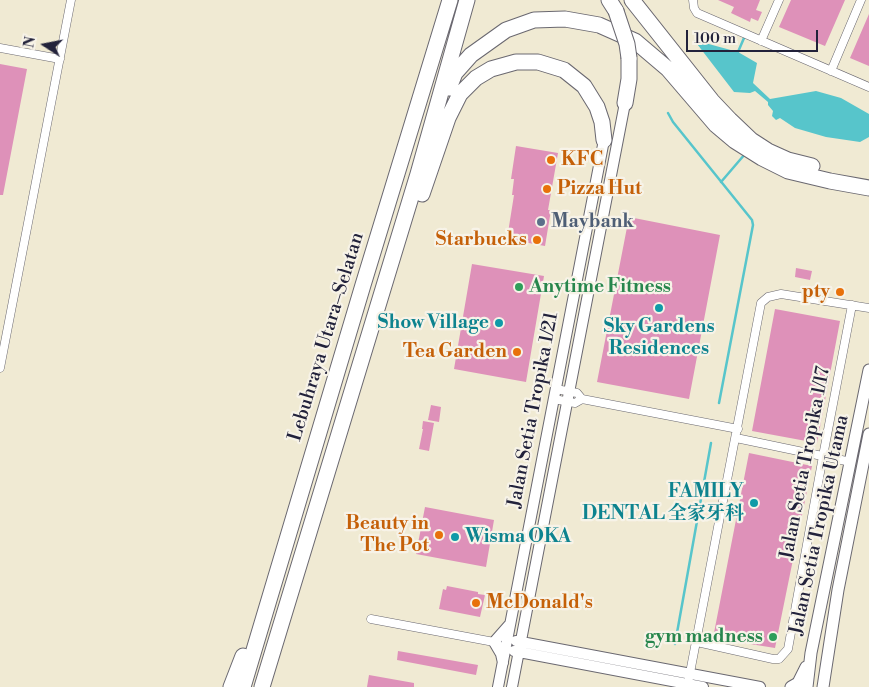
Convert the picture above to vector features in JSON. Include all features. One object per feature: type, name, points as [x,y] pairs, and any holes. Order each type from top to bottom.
[{"type":"highway","name":"Lebuhraya Utara–Selatan","points":[[243,687],[362,285],[450,0]]},
{"type":"highway","name":"Lebuhraya Utara–Selatan","points":[[262,687],[418,174],[467,0]]},
{"type":"highway","points":[[632,0],[712,101],[751,140],[788,160],[830,172],[869,179]]},
{"type":"highway","points":[[612,5],[627,44],[629,58],[629,79],[625,103]]},
{"type":"highway","points":[[418,174],[455,74],[471,55],[506,30],[534,20],[565,19],[600,25],[635,41],[668,69],[716,125],[762,158],[788,171],[869,188]]},
{"type":"highway","points":[[383,289],[412,222],[448,118],[460,94],[476,78],[491,69],[516,62],[538,62],[564,70],[584,86],[597,107],[602,122],[604,140]]},
{"type":"highway","points":[[231,687],[282,556]]},
{"type":"main road","name":"Jalan Setia Tropika Utama","points":[[807,687],[811,652],[869,370]]},
{"type":"main road","name":"Jalan Setia Tropika Utama","points":[[823,687],[838,590],[868,437]]},
{"type":"main road","points":[[856,438],[868,437]]},
{"type":"main road","points":[[792,687],[798,683],[811,652]]},
{"type":"main road","points":[[818,687],[825,674]]},
{"type":"street","points":[[0,368],[71,0]]},
{"type":"street","points":[[761,41],[779,0]]},
{"type":"street","points":[[831,71],[862,0]]},
{"type":"street","points":[[693,2],[697,13],[869,87]]},
{"type":"street","points":[[0,48],[60,59]]},
{"type":"street","name":"Jalan Setia Tropika 1/21","points":[[512,687],[625,103]]},
{"type":"street","name":"Jalan Setia Tropika 1/21","points":[[498,687],[604,140]]},
{"type":"street","points":[[688,682],[762,303],[768,297],[781,294],[869,308]]},
{"type":"street","name":"Jalan Setia Tropika 1/17","points":[[697,642],[773,659],[780,659],[788,649],[852,305]]},
{"type":"street","points":[[555,394],[568,397],[577,393],[582,399],[738,429]]},
{"type":"street","points":[[736,438],[851,462]]},
{"type":"street","points":[[371,619],[507,644],[688,682],[703,687]]},
{"type":"street","points":[[494,642],[505,631],[511,621]]},
{"type":"street","points":[[525,622],[540,652]]},
{"type":"street","points":[[494,642],[501,654],[503,664]]},
{"type":"street","points":[[516,670],[527,659],[540,652]]},
{"type":"street","points":[[688,682],[760,687]]},
{"type":"water","points":[[694,40],[738,52],[757,63],[753,83],[770,99],[816,91],[841,98],[869,114],[869,137],[860,142],[826,137],[795,128],[780,118],[776,120],[772,116],[773,111],[768,102],[755,91],[750,93],[734,92]]},
{"type":"building","points":[[718,0],[760,0],[756,10],[762,12],[758,21],[751,18],[750,22],[731,13],[734,7]]},
{"type":"building","points":[[791,0],[845,0],[825,46],[779,27]]},
{"type":"building","points":[[869,14],[869,66],[850,58]]},
{"type":"building","points":[[0,64],[27,69],[3,195],[0,195]]},
{"type":"building","points":[[516,146],[558,153],[548,210],[551,210],[545,246],[507,239],[514,195],[512,195],[514,179],[511,179]]},
{"type":"building","name":"Sky Gardens Residences","points":[[629,217],[720,235],[689,399],[597,382]]},
{"type":"building","name":"Show Village","points":[[472,264],[544,276],[526,382],[454,369]]},
{"type":"building","points":[[796,268],[812,271],[810,280],[795,277]]},
{"type":"building","points":[[775,309],[840,321],[817,443],[752,431]]},
{"type":"building","points":[[431,405],[441,407],[439,422],[428,420]]},
{"type":"building","points":[[423,421],[434,423],[429,451],[419,449]]},
{"type":"building","points":[[749,453],[812,466],[775,648],[713,638]]},
{"type":"building","name":"Wisma OKA","points":[[425,507],[494,520],[486,567],[416,554]]},
{"type":"building","points":[[447,586],[485,595],[480,617],[439,609],[443,589],[446,590]]},
{"type":"building","points":[[398,651],[478,665],[476,675],[397,660]]},
{"type":"building","points":[[369,675],[414,683],[414,687],[367,687]]},
{"type":"waterway","points":[[738,52],[744,38]]},
{"type":"waterway","points":[[668,113],[673,122],[752,220],[753,225],[719,403]]},
{"type":"waterway","points":[[721,182],[745,154]]},
{"type":"waterway","points":[[675,644],[711,443]]},
{"type":"place","name":"KFC","points":[[551,160]]},
{"type":"place","name":"Pizza Hut","points":[[547,189]]},
{"type":"place","name":"Maybank","points":[[541,222]]},
{"type":"place","name":"Starbucks","points":[[537,240]]},
{"type":"place","name":"Anytime Fitness","points":[[519,287]]},
{"type":"place","name":"pty","points":[[840,292]]},
{"type":"place","name":"Sky Gardens Residences","points":[[659,308]]},
{"type":"place","name":"Show Village","points":[[499,323]]},
{"type":"place","name":"Tea Garden","points":[[517,352]]},
{"type":"place","name":"FAMILY DENTAL 全家牙科","points":[[754,503]]},
{"type":"place","name":"Beauty in The Pot","points":[[439,535]]},
{"type":"place","name":"Wisma OKA","points":[[455,537]]},
{"type":"place","name":"McDonald's","points":[[476,603]]},
{"type":"place","name":"gym madness","points":[[773,637]]}]
